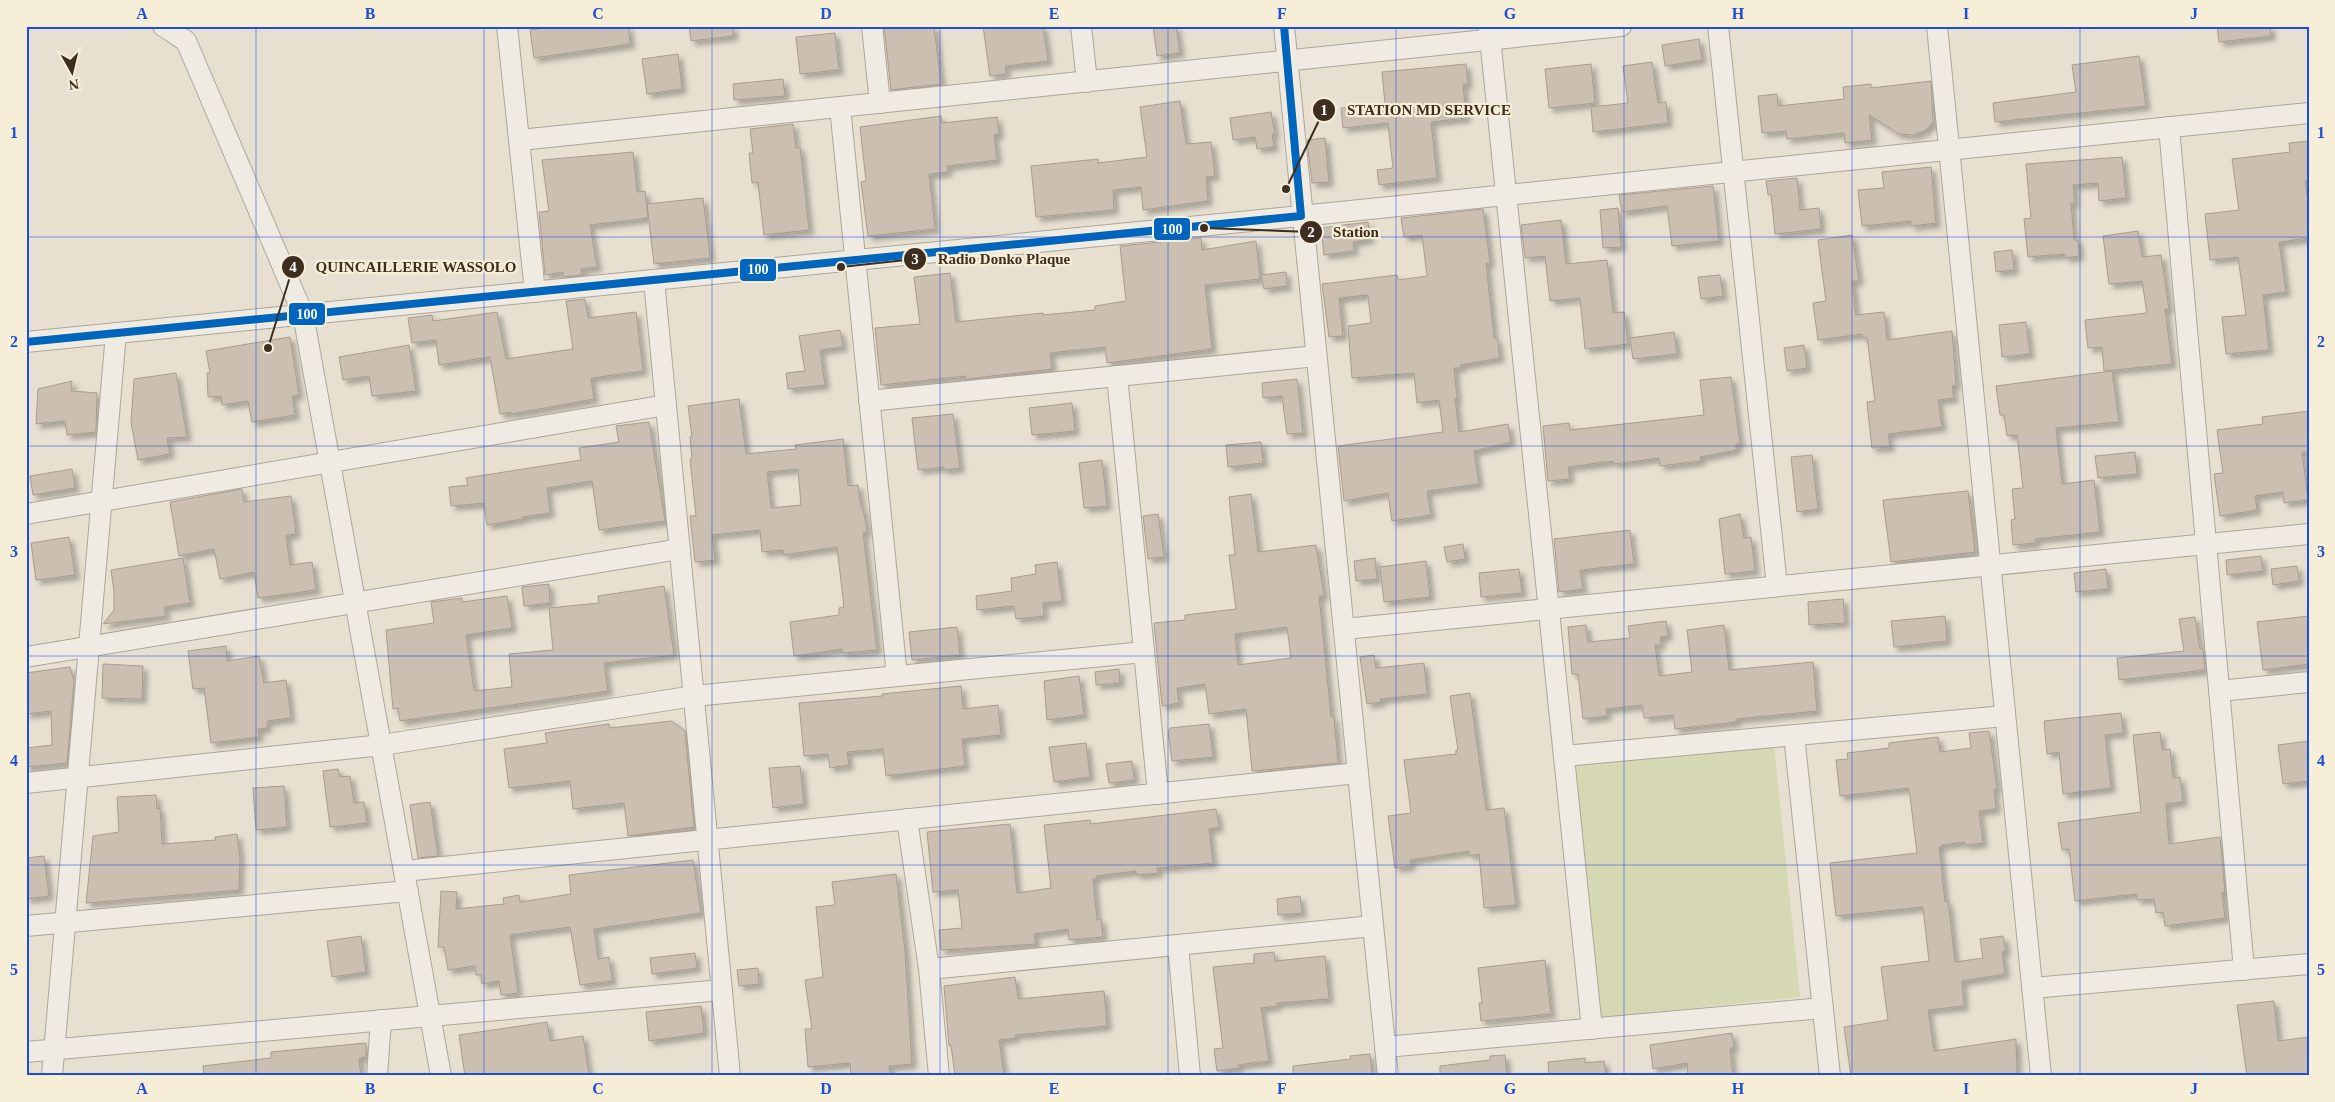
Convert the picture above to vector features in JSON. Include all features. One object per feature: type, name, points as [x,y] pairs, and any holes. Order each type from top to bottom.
[{"type":"street","points":[[163,26],[186,41],[303,314],[441,1076]]},
{"type":"street","points":[[508,26],[535,292]]},
{"type":"street","points":[[872,26],[880,103]]},
{"type":"street","points":[[1081,26],[1086,82]]},
{"type":"street","points":[[1284,26],[1301,216],[1388,1076]]},
{"type":"street","points":[[520,140],[1287,61],[1489,33],[1621,26]]},
{"type":"street","points":[[1718,26],[1777,586]]},
{"type":"street","points":[[1937,26],[2041,1076]]},
{"type":"street","points":[[1489,33],[1592,1028]]},
{"type":"street","points":[[840,107],[897,676]]},
{"type":"street","points":[[26,342],[1301,216],[2309,113]]},
{"type":"street","points":[[2169,127],[2244,970]]},
{"type":"street","points":[[654,280],[730,1076]]},
{"type":"street","points":[[52,1076],[116,333]]},
{"type":"street","points":[[869,401],[1316,356]]},
{"type":"street","points":[[1117,376],[1158,794]]},
{"type":"street","points":[[26,514],[666,405]]},
{"type":"street","points":[[1344,629],[2309,534]]},
{"type":"street","points":[[26,656],[680,550]]},
{"type":"street","points":[[26,783],[382,745],[694,696],[1144,652]]},
{"type":"street","points":[[2219,691],[2309,682]]},
{"type":"street","points":[[1564,756],[2005,716]]},
{"type":"street","points":[[1794,735],[1830,1076]]},
{"type":"street","points":[[404,871],[1358,773]]},
{"type":"street","points":[[907,819],[930,969],[939,1076]]},
{"type":"street","points":[[26,926],[408,891]]},
{"type":"street","points":[[930,969],[1373,926]]},
{"type":"street","points":[[1178,945],[1190,1076]]},
{"type":"street","points":[[2032,988],[2309,964]]},
{"type":"street","points":[[26,1052],[722,990]]},
{"type":"street","points":[[1385,1047],[1823,1008]]},
{"type":"street","points":[[377,1076],[381,1020]]},
{"type":"green space","points":[[1774,746],[1800,997],[1600,1018],[1575,766]]},
{"type":"building","points":[[558,26],[628,26],[630,44],[534,58],[530,30]]},
{"type":"building","points":[[689,26],[733,26],[733,36],[691,41]]},
{"type":"building","points":[[884,26],[934,26],[941,84],[891,90]]},
{"type":"building","points":[[983,26],[1043,26],[1048,61],[1005,66],[1006,74],[990,76]]},
{"type":"building","points":[[1153,26],[1176,26],[1180,53],[1157,56]]},
{"type":"building","points":[[2217,26],[2270,26],[2271,36],[2219,42]]},
{"type":"building","points":[[835,33],[839,70],[800,74],[796,37]]},
{"type":"building","points":[[1699,39],[1702,60],[1665,66],[1662,45]]},
{"type":"building","points":[[678,54],[682,89],[647,94],[642,59]]},
{"type":"building","points":[[2139,56],[2146,106],[1995,122],[1993,103],[2076,92],[2072,65]]},
{"type":"building","points":[[1652,62],[1658,103],[1666,102],[1668,123],[1593,132],[1591,107],[1628,103],[1623,66]]},
{"type":"building","points":[[1466,64],[1468,84],[1463,84],[1466,118],[1431,122],[1437,178],[1379,185],[1377,170],[1393,168],[1388,123],[1343,128],[1341,108],[1385,104],[1382,72]]},
{"type":"building","points":[[1591,64],[1595,103],[1549,108],[1545,69]]},
{"type":"building","points":[[783,79],[785,96],[734,100],[733,84]]},
{"type":"building","points":[[1931,81],[1933,123],[1924,131],[1913,135],[1899,134],[1869,115],[1872,140],[1845,143],[1844,133],[1787,139],[1786,131],[1762,133],[1758,96],[1777,94],[1778,106],[1844,99],[1843,87],[1871,84],[1871,88]]},
{"type":"building","points":[[1180,101],[1186,144],[1211,142],[1215,176],[1206,177],[1208,201],[1143,210],[1141,187],[1113,190],[1114,210],[1036,217],[1031,166],[1098,159],[1098,163],[1147,157],[1140,107]]},
{"type":"building","points":[[1271,112],[1275,134],[1272,134],[1274,147],[1257,149],[1255,137],[1233,140],[1230,118]]},
{"type":"building","points":[[941,116],[942,123],[997,117],[999,134],[994,135],[997,160],[947,166],[948,172],[929,174],[935,229],[868,236],[861,182],[866,181],[860,127]]},
{"type":"building","points":[[793,124],[796,148],[800,147],[809,230],[764,235],[758,182],[752,183],[749,153],[753,153],[750,129]]},
{"type":"building","points":[[1325,138],[1329,182],[1312,183],[1307,140]]},
{"type":"building","points":[[2309,141],[2309,181],[2305,181],[2309,208],[2309,238],[2279,242],[2286,292],[2263,295],[2269,350],[2226,354],[2222,317],[2246,315],[2238,257],[2210,260],[2205,214],[2239,210],[2232,159],[2290,152],[2289,143]]},
{"type":"building","points":[[633,152],[637,192],[645,191],[648,218],[590,225],[597,267],[581,269],[582,275],[563,277],[563,272],[545,275],[539,212],[549,211],[542,160]]},
{"type":"building","points":[[2122,157],[2126,198],[2099,201],[2098,183],[2073,185],[2075,203],[2071,203],[2074,240],[2078,240],[2079,256],[2065,258],[2065,254],[2028,257],[2024,219],[2031,218],[2026,164]]},
{"type":"building","points":[[1931,167],[1936,223],[1911,226],[1911,221],[1862,226],[1858,190],[1884,188],[1882,172]]},
{"type":"building","points":[[1797,178],[1800,210],[1819,208],[1821,229],[1775,234],[1771,194],[1768,195],[1766,181]]},
{"type":"building","points":[[1713,186],[1719,241],[1672,246],[1667,206],[1622,212],[1619,195]]},
{"type":"building","points":[[703,198],[710,258],[654,264],[647,204]]},
{"type":"building","points":[[1618,208],[1621,247],[1603,248],[1600,210]]},
{"type":"building","points":[[1483,209],[1490,263],[1486,263],[1494,338],[1497,338],[1500,358],[1460,365],[1461,368],[1454,368],[1457,398],[1455,399],[1459,432],[1508,424],[1511,442],[1474,451],[1479,484],[1427,491],[1431,515],[1392,521],[1388,493],[1344,501],[1338,446],[1443,432],[1439,400],[1417,403],[1414,373],[1352,378],[1348,326],[1371,323],[1368,295],[1339,298],[1343,336],[1329,337],[1322,284],[1397,275],[1398,280],[1427,276],[1422,235],[1404,237],[1401,218]]},
{"type":"building","points":[[1561,220],[1566,264],[1607,260],[1613,313],[1624,312],[1628,344],[1585,349],[1580,298],[1550,301],[1545,256],[1525,258],[1521,225]]},
{"type":"building","points":[[1368,222],[1370,239],[1353,242],[1354,251],[1324,255],[1321,228]]},
{"type":"building","points":[[2138,231],[2142,257],[2161,255],[2169,309],[2165,309],[2172,364],[2104,371],[2102,347],[2088,348],[2085,320],[2147,313],[2142,281],[2109,284],[2103,236]]},
{"type":"building","points":[[1852,235],[1859,281],[1852,281],[1856,315],[1884,312],[1887,340],[1952,331],[1956,385],[1952,386],[1954,398],[1938,400],[1942,427],[1888,434],[1890,447],[1872,448],[1867,402],[1875,401],[1867,337],[1863,338],[1862,334],[1818,340],[1813,303],[1826,301],[1818,240]]},
{"type":"building","points":[[1201,238],[1202,250],[1256,241],[1260,279],[1205,285],[1212,349],[1107,363],[1105,347],[1050,353],[1052,369],[966,379],[965,376],[881,385],[875,328],[920,324],[914,277],[950,273],[956,322],[1095,310],[1095,306],[1126,301],[1120,246]]},
{"type":"building","points":[[2012,250],[2014,270],[1996,272],[1994,252]]},
{"type":"building","points":[[1286,272],[1287,286],[1264,289],[1261,275]]},
{"type":"building","points":[[1720,275],[1723,296],[1701,299],[1698,277]]},
{"type":"building","points":[[585,299],[588,318],[636,312],[643,371],[591,378],[594,399],[511,414],[511,412],[500,414],[490,357],[439,365],[436,340],[412,343],[408,318],[432,315],[433,321],[497,312],[506,359],[573,349],[566,301]]},
{"type":"building","points":[[2026,322],[2030,354],[2002,357],[1999,325]]},
{"type":"building","points":[[840,330],[843,347],[820,350],[825,385],[788,389],[786,373],[805,371],[799,336]]},
{"type":"building","points":[[1674,332],[1677,354],[1633,359],[1630,338]]},
{"type":"building","points":[[290,337],[299,395],[292,396],[295,415],[252,422],[248,401],[222,405],[221,396],[208,397],[207,373],[210,373],[206,351]]},
{"type":"building","points":[[409,345],[416,391],[372,396],[369,376],[343,380],[339,357]]},
{"type":"building","points":[[1804,345],[1807,368],[1787,371],[1784,348]]},
{"type":"building","points":[[2112,371],[2119,422],[2056,428],[2062,484],[2094,480],[2100,532],[2035,539],[2036,543],[2013,545],[2011,520],[2015,519],[2012,489],[2023,488],[2017,435],[2007,436],[2004,415],[2000,415],[1996,386]]},
{"type":"building","points":[[176,373],[187,437],[167,438],[170,454],[138,460],[131,422],[134,379]]},
{"type":"building","points":[[1731,377],[1740,444],[1736,444],[1736,450],[1700,457],[1701,461],[1660,466],[1659,458],[1614,464],[1613,461],[1568,467],[1570,479],[1548,481],[1543,426],[1569,423],[1570,430],[1704,415],[1700,380]]},
{"type":"building","points":[[1297,379],[1303,433],[1287,434],[1282,396],[1263,398],[1262,383]]},
{"type":"building","points":[[72,381],[71,391],[97,393],[96,432],[67,435],[65,421],[36,424],[38,389]]},
{"type":"building","points":[[739,399],[746,454],[796,449],[795,445],[843,439],[848,486],[858,485],[867,532],[863,533],[877,650],[843,653],[842,649],[794,656],[790,622],[839,615],[839,608],[844,607],[837,547],[784,555],[783,550],[762,552],[760,530],[712,535],[715,560],[695,562],[690,516],[696,516],[690,459],[692,459],[690,437],[692,437],[688,406]],"holes":[[[798,469],[801,505],[771,508],[767,472]]]},
{"type":"building","points":[[1072,403],[1075,431],[1032,435],[1029,408]]},
{"type":"building","points":[[2309,411],[2309,452],[2302,452],[2308,500],[2284,503],[2283,492],[2255,496],[2257,510],[2220,516],[2214,474],[2223,473],[2217,430],[2263,424],[2262,417]]},
{"type":"building","points":[[953,414],[960,468],[944,470],[944,467],[918,470],[912,418]]},
{"type":"building","points":[[649,422],[665,521],[599,530],[592,481],[547,488],[550,513],[522,517],[522,519],[487,525],[484,503],[451,506],[449,487],[468,485],[466,478],[581,460],[579,448],[619,442],[616,426]]},
{"type":"building","points":[[1261,442],[1263,463],[1228,467],[1226,445]]},
{"type":"building","points":[[2135,452],[2137,474],[2098,478],[2095,456]]},
{"type":"building","points":[[1812,455],[1818,509],[1797,512],[1791,457]]},
{"type":"building","points":[[1102,460],[1107,506],[1084,508],[1079,463]]},
{"type":"building","points":[[72,469],[75,488],[33,495],[30,476]]},
{"type":"building","points":[[242,489],[244,502],[291,496],[296,534],[286,535],[290,565],[312,562],[316,590],[258,598],[254,572],[220,579],[214,549],[179,556],[170,502]]},
{"type":"building","points":[[1968,491],[1975,552],[1891,562],[1883,500]]},
{"type":"building","points":[[1251,494],[1258,552],[1316,545],[1324,596],[1319,596],[1331,717],[1334,717],[1338,763],[1252,771],[1246,709],[1209,714],[1205,684],[1177,688],[1179,703],[1162,706],[1154,623],[1185,620],[1185,615],[1236,609],[1229,555],[1235,555],[1229,497]],"holes":[[[1287,627],[1291,658],[1238,665],[1235,634]]]},
{"type":"building","points":[[1158,514],[1164,557],[1148,559],[1143,516]]},
{"type":"building","points":[[1740,514],[1744,538],[1751,537],[1755,571],[1725,574],[1719,519]]},
{"type":"building","points":[[1630,530],[1634,564],[1580,570],[1583,589],[1559,592],[1554,539]]},
{"type":"building","points":[[69,537],[75,575],[36,580],[31,543]]},
{"type":"building","points":[[1463,544],[1465,559],[1447,562],[1444,547]]},
{"type":"building","points":[[2261,556],[2263,571],[2227,575],[2226,560]]},
{"type":"building","points":[[183,558],[190,603],[164,607],[166,616],[103,624],[114,610],[111,570]]},
{"type":"building","points":[[1375,558],[1377,579],[1356,581],[1354,561]]},
{"type":"building","points":[[1426,561],[1430,597],[1384,602],[1380,567]]},
{"type":"building","points":[[1057,562],[1062,601],[1043,603],[1044,616],[1016,619],[1014,606],[977,610],[976,596],[1012,591],[1011,578],[1036,574],[1035,565]]},
{"type":"building","points":[[2297,566],[2299,581],[2273,585],[2271,569]]},
{"type":"building","points":[[1519,569],[1522,593],[1481,597],[1479,573]]},
{"type":"building","points":[[2106,569],[2108,589],[2076,592],[2074,573]]},
{"type":"building","points":[[549,584],[550,603],[524,606],[522,587]]},
{"type":"building","points":[[664,586],[674,655],[604,663],[608,691],[400,721],[398,708],[393,709],[386,630],[434,623],[431,602],[462,598],[462,602],[507,596],[512,628],[466,635],[474,691],[512,687],[509,654],[553,650],[549,608],[599,603],[598,596]]},
{"type":"building","points":[[1843,599],[1845,623],[1809,625],[1808,602]]},
{"type":"building","points":[[1945,616],[1947,641],[1894,647],[1891,621]]},
{"type":"building","points":[[2309,616],[2309,664],[2263,670],[2257,622]]},
{"type":"building","points":[[2195,617],[2200,649],[2203,649],[2205,670],[2119,680],[2117,658],[2184,651],[2179,619]]},
{"type":"building","points":[[1666,621],[1668,636],[1660,637],[1661,645],[1655,645],[1659,676],[1692,672],[1687,630],[1724,625],[1729,670],[1813,662],[1817,711],[1736,719],[1736,722],[1675,729],[1673,715],[1644,718],[1642,705],[1606,709],[1607,716],[1583,719],[1578,674],[1572,674],[1568,627],[1586,625],[1588,642],[1630,638],[1628,626]]},
{"type":"building","points":[[957,627],[960,655],[912,660],[909,632]]},
{"type":"building","points":[[226,646],[227,661],[259,656],[264,683],[286,680],[291,718],[267,721],[267,728],[258,729],[259,737],[211,743],[204,688],[193,689],[188,651]]},
{"type":"building","points":[[1374,655],[1376,668],[1424,663],[1427,694],[1380,699],[1381,702],[1367,704],[1360,657]]},
{"type":"building","points":[[103,664],[143,666],[142,699],[102,698]]},
{"type":"building","points":[[70,667],[74,681],[67,763],[26,767],[26,748],[52,745],[51,711],[26,714],[26,673]]},
{"type":"building","points":[[1119,669],[1120,683],[1096,685],[1095,672]]},
{"type":"building","points":[[1079,676],[1084,715],[1047,720],[1044,681]]},
{"type":"building","points":[[961,686],[963,709],[998,705],[1001,735],[962,739],[965,766],[886,776],[883,749],[847,752],[849,765],[830,768],[828,754],[804,756],[799,703],[882,696],[882,694]]},
{"type":"building","points":[[1470,693],[1486,810],[1504,808],[1516,905],[1484,908],[1479,854],[1469,856],[1469,851],[1410,860],[1411,866],[1395,868],[1388,816],[1411,813],[1404,760],[1456,754],[1456,750],[1458,750],[1450,696]]},
{"type":"building","points":[[2121,713],[2123,733],[2105,735],[2111,788],[2063,794],[2059,752],[2047,754],[2044,721]]},
{"type":"building","points":[[672,721],[685,731],[694,827],[628,836],[624,803],[573,809],[570,781],[509,788],[504,749],[547,743],[545,733],[609,724],[610,728]]},
{"type":"building","points":[[1209,724],[1213,757],[1172,761],[1168,732],[1170,728]]},
{"type":"building","points":[[1989,731],[1997,789],[1994,789],[1996,809],[1979,811],[1983,843],[1965,845],[1965,842],[1939,847],[1945,902],[1948,901],[1955,962],[1983,958],[1980,939],[2003,936],[2006,951],[2002,952],[2005,974],[1962,981],[1964,1006],[1928,1010],[1934,1051],[2016,1039],[2017,1076],[1851,1076],[1844,1027],[1888,1020],[1881,967],[1929,961],[1923,907],[1836,916],[1830,863],[1917,853],[1909,788],[1840,796],[1836,760],[1848,759],[1847,753],[1889,748],[1889,743],[1938,737],[1940,752],[1971,748],[1969,733]]},
{"type":"building","points":[[2160,732],[2162,750],[2170,749],[2173,778],[2180,777],[2183,802],[2166,804],[2169,844],[2220,837],[2225,892],[2222,893],[2225,918],[2165,926],[2163,912],[2156,913],[2154,899],[2137,900],[2136,894],[2075,901],[2069,849],[2062,850],[2058,823],[2141,812],[2133,735]]},
{"type":"building","points":[[2309,741],[2309,781],[2283,784],[2278,745]]},
{"type":"building","points":[[1086,743],[1090,777],[1054,782],[1049,747]]},
{"type":"building","points":[[1132,761],[1134,780],[1109,783],[1106,764]]},
{"type":"building","points":[[800,766],[804,804],[773,808],[769,768]]},
{"type":"building","points":[[338,769],[340,777],[350,776],[354,803],[364,802],[367,823],[330,827],[323,771]]},
{"type":"building","points":[[284,786],[287,827],[256,830],[253,788]]},
{"type":"building","points":[[156,795],[157,809],[160,808],[162,844],[216,840],[215,837],[237,834],[240,858],[239,890],[86,903],[93,836],[119,832],[117,797]]},
{"type":"building","points":[[430,802],[438,856],[418,858],[410,805]]},
{"type":"building","points":[[1216,809],[1219,827],[1209,829],[1213,863],[1157,868],[1158,873],[1136,875],[1136,871],[1096,876],[1097,879],[1093,879],[1097,920],[1101,919],[1103,937],[1069,940],[1068,929],[1034,934],[1036,944],[941,950],[939,930],[962,928],[958,890],[933,892],[927,832],[1010,824],[1017,893],[1051,888],[1044,825],[1090,820],[1091,824]]},
{"type":"building","points":[[44,856],[49,896],[26,899],[26,858]]},
{"type":"building","points":[[693,860],[701,913],[594,929],[598,959],[609,957],[612,981],[580,985],[570,927],[510,935],[518,993],[501,995],[499,981],[482,984],[481,975],[476,975],[475,966],[448,970],[444,947],[438,947],[441,891],[457,892],[456,909],[504,904],[503,898],[519,895],[520,902],[571,894],[569,875]]},
{"type":"building","points":[[896,874],[905,952],[912,1064],[889,1066],[890,1076],[851,1076],[850,1063],[808,1067],[805,1029],[812,1029],[805,980],[823,977],[816,907],[835,905],[832,882]]},
{"type":"building","points":[[1300,896],[1302,913],[1278,915],[1277,899]]},
{"type":"building","points":[[361,936],[366,972],[332,977],[327,941]]},
{"type":"building","points":[[1274,952],[1275,961],[1325,956],[1329,999],[1277,1003],[1277,1006],[1261,1008],[1269,1061],[1238,1065],[1239,1068],[1217,1071],[1214,1049],[1223,1048],[1213,967],[1254,963],[1254,954]]},
{"type":"building","points":[[695,953],[697,968],[652,974],[650,958]]},
{"type":"building","points":[[1545,960],[1551,1014],[1481,1021],[1479,1003],[1482,1003],[1478,968]]},
{"type":"building","points":[[758,968],[759,984],[739,986],[737,970]]},
{"type":"building","points":[[1015,977],[1018,999],[1104,991],[1107,1026],[1015,1035],[1015,1038],[999,1040],[1004,1076],[955,1076],[951,1045],[949,1046],[944,986]]},
{"type":"building","points":[[2274,1001],[2278,1041],[2309,1037],[2309,1076],[2247,1076],[2237,1005]]},
{"type":"building","points":[[701,1006],[704,1033],[649,1041],[646,1012]]},
{"type":"building","points":[[547,1022],[550,1041],[583,1036],[589,1076],[465,1076],[459,1035]]},
{"type":"building","points":[[1732,1033],[1734,1048],[1730,1048],[1733,1076],[1688,1076],[1687,1063],[1653,1069],[1650,1045]]},
{"type":"building","points":[[366,1043],[366,1057],[359,1058],[361,1076],[204,1076],[203,1066],[271,1058],[271,1052]]},
{"type":"building","points":[[1370,1054],[1372,1076],[1293,1076],[1293,1066],[1351,1059],[1350,1056]]},
{"type":"building","points":[[1505,1055],[1507,1076],[1440,1076],[1440,1066],[1490,1060],[1490,1056]]},
{"type":"building","points":[[1585,1058],[1585,1063],[1604,1061],[1606,1076],[1549,1076],[1548,1062]]},
{"type":"transit line","name":"100","points":[[26,342],[1301,216],[1284,26]]},
{"type":"place","name":"STATION MD SERVICE","points":[[1286,189]]},
{"type":"place","name":"Station","points":[[1204,228]]},
{"type":"place","name":"Radio Donko Plaque","points":[[841,267]]},
{"type":"place","name":"QUINCAILLERIE WASSOLO","points":[[268,348]]}]
